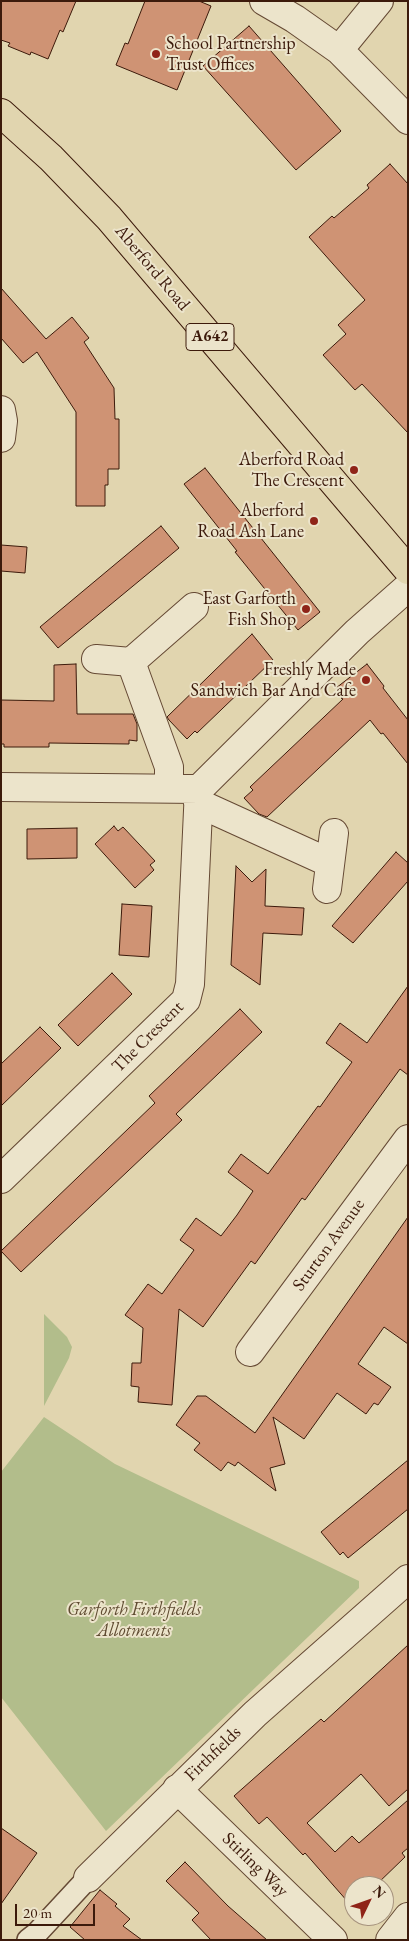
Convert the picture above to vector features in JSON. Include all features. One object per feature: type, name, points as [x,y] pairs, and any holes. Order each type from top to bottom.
[{"type":"main road","name":"Aberford Road","points":[[1,113],[52,158],[109,218],[408,570]]},
{"type":"street","points":[[264,1],[295,19],[339,50],[408,120]]},
{"type":"street","points":[[339,50],[379,1]]},
{"type":"street","points":[[1,410],[3,422],[1,438]]},
{"type":"street","points":[[198,796],[357,632],[408,588]]},
{"type":"street","points":[[96,658],[131,662],[194,607]]},
{"type":"street","points":[[131,662],[169,766],[169,788]]},
{"type":"street","points":[[1,787],[169,788],[198,796],[329,876],[334,832]]},
{"type":"street","name":"The Crescent","points":[[1,1179],[186,1000],[190,984],[198,796]]},
{"type":"street","name":"Sturton Avenue","points":[[250,1352],[408,1138]]},
{"type":"street","name":"Firthfields","points":[[28,1940],[37,1933],[88,1878],[255,1714],[408,1579]]},
{"type":"street","name":"Stirling Way","points":[[178,1789],[332,1940]]},
{"type":"street","points":[[390,1940],[408,1918]]},
{"type":"green space","points":[[44,1314],[67,1337],[72,1347],[69,1358],[44,1406]]},
{"type":"green space","name":"Garforth Firthfields Allotments","points":[[44,1417],[115,1464],[359,1581],[359,1588],[106,1831],[1,1697],[1,1472]]},
{"type":"building","points":[[1,1],[76,1],[63,32],[60,30],[48,59],[31,52],[30,55],[8,46],[10,43],[1,40]]},
{"type":"building","name":"School Partnership Trust Offices","points":[[145,1],[199,1],[211,6],[177,90],[116,65],[125,43],[128,44]]},
{"type":"building","points":[[249,26],[341,131],[296,170],[203,66]]},
{"type":"building","points":[[390,164],[408,184],[408,433],[362,384],[355,390],[323,355],[346,334],[338,325],[365,300],[309,237],[332,216],[334,218],[369,188],[367,185]]},
{"type":"building","points":[[1,288],[46,339],[72,317],[89,338],[84,342],[114,388],[115,419],[119,419],[119,469],[108,469],[108,485],[105,485],[105,506],[76,506],[76,412],[37,352],[23,363],[1,338]]},
{"type":"building","points":[[205,468],[320,612],[298,630],[235,552],[237,551],[184,484]]},
{"type":"building","points":[[161,526],[179,548],[58,648],[40,627]]},
{"type":"building","points":[[1,545],[27,547],[25,573],[1,571]]},
{"type":"building","points":[[252,634],[273,660],[197,733],[195,731],[187,739],[167,717]]},
{"type":"building","points":[[76,664],[77,714],[133,714],[137,724],[137,741],[129,740],[129,744],[49,743],[49,747],[4,747],[4,744],[1,744],[1,700],[54,701],[54,665]]},
{"type":"building","points":[[367,664],[408,720],[408,764],[370,720],[267,817],[259,814],[244,798],[253,790],[250,787],[343,699],[336,688]]},
{"type":"building","points":[[114,826],[118,831],[123,827],[155,861],[150,865],[154,870],[135,888],[95,844]]},
{"type":"building","points":[[77,828],[77,858],[27,859],[27,829]]},
{"type":"building","points":[[396,852],[408,863],[408,881],[353,943],[332,926]]},
{"type":"building","points":[[236,866],[252,882],[266,869],[265,906],[304,908],[302,935],[263,933],[260,985],[231,965]]},
{"type":"building","points":[[122,904],[152,906],[149,957],[119,955]]},
{"type":"building","points":[[112,973],[132,994],[78,1046],[58,1025]]},
{"type":"building","points":[[408,986],[408,1075],[400,1069],[305,1200],[302,1198],[255,1264],[251,1261],[203,1327],[179,1309],[172,1405],[138,1402],[139,1387],[131,1386],[132,1363],[141,1363],[143,1328],[125,1315],[148,1284],[162,1294],[194,1250],[180,1240],[196,1218],[221,1236],[237,1215],[253,1191],[228,1172],[241,1154],[268,1174],[318,1106],[320,1107],[352,1062],[326,1043],[340,1023],[367,1043]]},
{"type":"building","points":[[240,1009],[262,1032],[176,1114],[182,1120],[21,1272],[1,1251],[155,1103],[149,1096]]},
{"type":"building","points":[[40,1027],[61,1048],[1,1106],[1,1064]]},
{"type":"building","points":[[408,1217],[408,1344],[384,1327],[358,1364],[391,1387],[378,1405],[374,1403],[366,1414],[337,1393],[304,1439],[273,1417],[285,1464],[270,1468],[276,1491],[238,1462],[235,1466],[228,1462],[221,1471],[194,1450],[200,1443],[176,1425],[197,1396],[206,1396],[255,1433]]},
{"type":"building","points":[[408,1460],[408,1509],[348,1558],[343,1552],[340,1555],[321,1532]]},
{"type":"building","points":[[408,1645],[408,1789],[389,1806],[361,1774],[307,1823],[335,1852],[352,1836],[359,1843],[408,1800],[408,1848],[402,1853],[405,1857],[385,1876],[344,1876],[344,1897],[305,1853],[303,1855],[267,1817],[259,1824],[234,1796],[321,1719],[324,1722]]},
{"type":"building","points":[[1,1828],[37,1853],[1,1904]]},
{"type":"building","points":[[185,1862],[228,1906],[267,1940],[211,1940],[192,1920],[199,1913],[166,1881]]},
{"type":"building","points":[[100,1890],[117,1904],[115,1906],[130,1919],[123,1926],[142,1940],[85,1940],[70,1927]]},
{"type":"place","name":"School Partnership Trust Offices","points":[[156,54]]},
{"type":"place","name":"Aberford Road The Crescent","points":[[354,470]]},
{"type":"place","name":"Aberford Road Ash Lane","points":[[314,521]]},
{"type":"place","name":"East Garforth Fish Shop","points":[[306,609]]},
{"type":"place","name":"Freshly Made Sandwich Bar And Cafe","points":[[366,680]]}]
